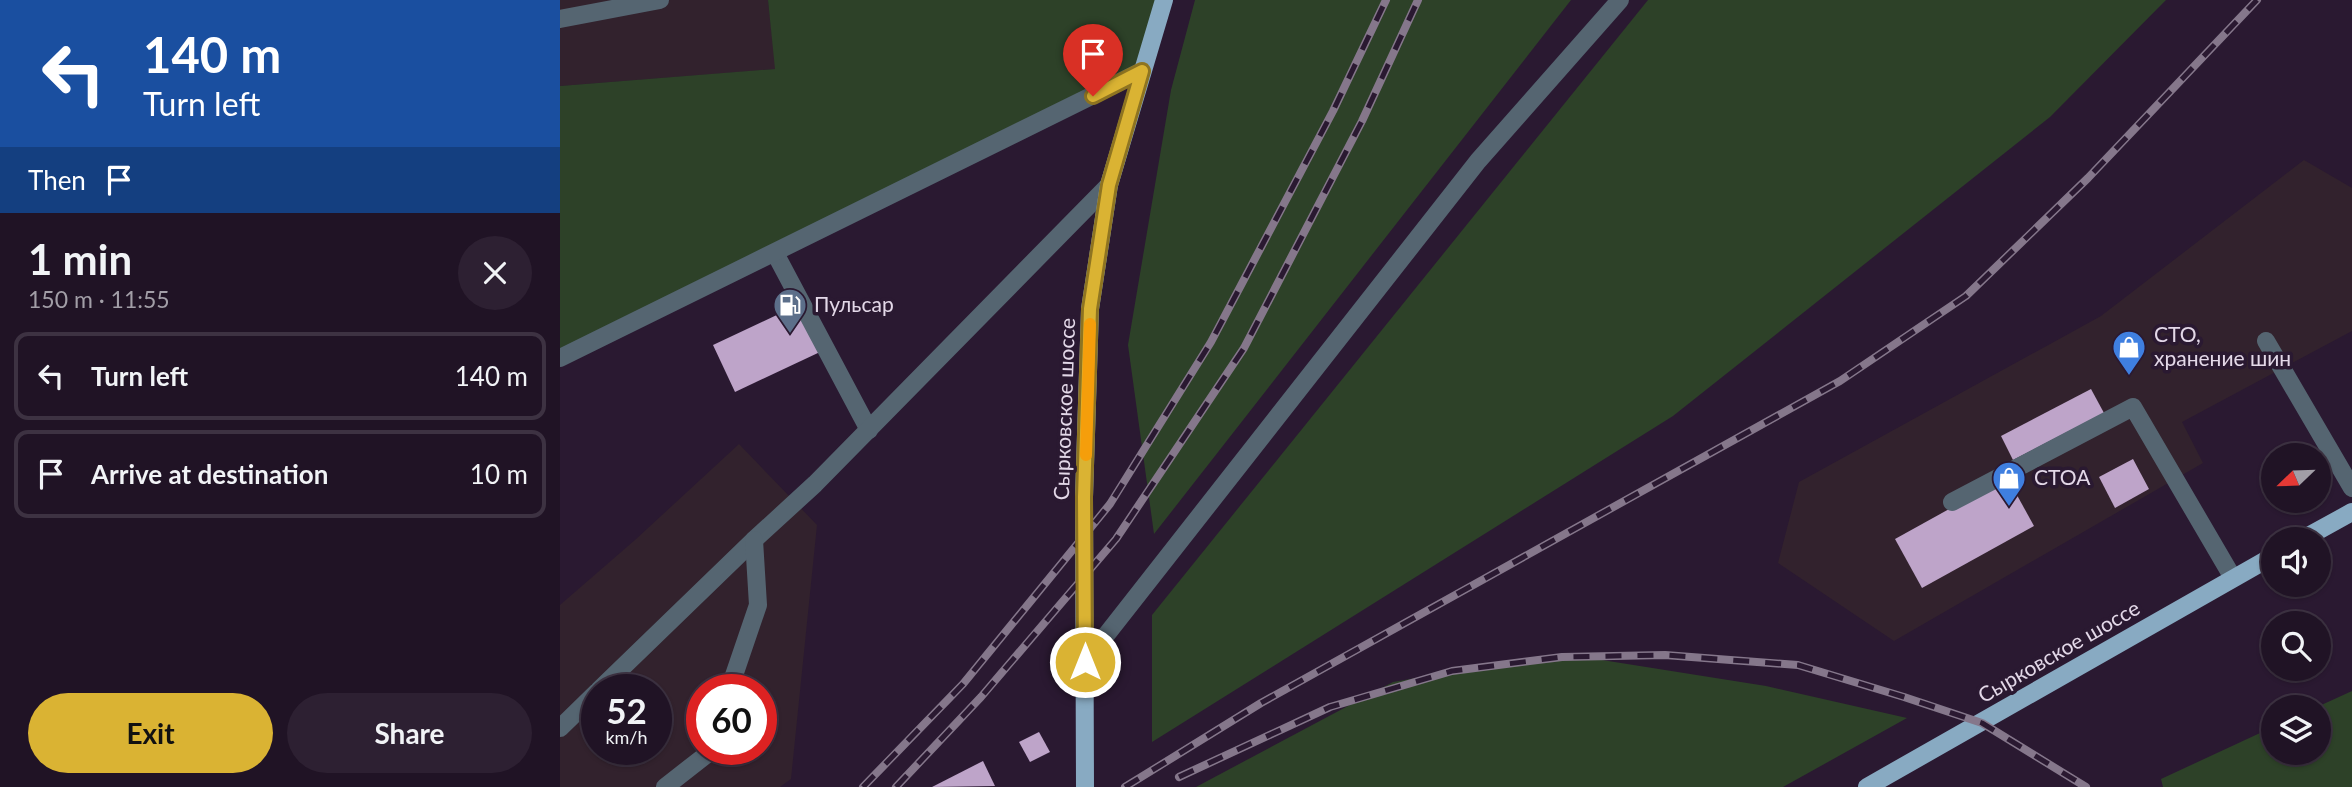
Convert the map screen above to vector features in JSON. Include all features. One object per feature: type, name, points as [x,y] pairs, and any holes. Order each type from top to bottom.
[{"type":"main road","name":"Сырковское шоссе","points":[[1085,787],[1084,497],[1090,309],[1109,185],[1164,0]]},
{"type":"main road","points":[[2325,527],[2352,512]]},
{"type":"main road","name":"Сырковское шоссе","points":[[1867,787],[2261,563]]},
{"type":"lane","points":[[560,19],[660,0]]},
{"type":"lane","points":[[1085,662],[1478,162],[1620,0]]},
{"type":"lane","points":[[560,358],[1142,71]]},
{"type":"lane","points":[[616,674],[815,484],[1109,185]]},
{"type":"lane","points":[[775,253],[869,430]]},
{"type":"lane","points":[[2266,341],[2352,488]]},
{"type":"lane","points":[[1952,502],[2133,407],[2233,578]]},
{"type":"lane","points":[[734,674],[758,605],[754,540]]},
{"type":"lane","points":[[560,727],[581,707]]},
{"type":"lane","points":[[665,787],[693,765]]},
{"type":"shaded area","points":[[560,0],[768,0],[776,69],[560,86]]},
{"type":"shaded area","name":"СТО, хранение шин","points":[[2304,160],[2352,188],[2352,331],[2182,422],[2203,463],[1894,641],[1778,563],[1799,482],[2101,316]]},
{"type":"shaded area","points":[[739,444],[817,525],[791,779],[780,787],[560,787],[560,605]]},
{"type":"green space","points":[[768,0],[1164,0],[1142,71],[560,358],[560,86],[775,69]]},
{"type":"green space","points":[[1195,0],[1571,0],[1154,534],[1128,345],[1171,90]]},
{"type":"green space","points":[[1648,0],[2166,0],[2050,117],[1673,416],[1152,742],[1152,615]]},
{"type":"green space","points":[[1583,657],[1766,686],[1907,718],[1783,787],[1196,787],[1393,682],[1497,664]]},
{"type":"green space","points":[[2352,691],[2352,787],[2163,787],[2161,779],[2261,733],[2261,765],[2331,765],[2331,701]]},
{"type":"building","points":[[798,305],[820,352],[735,392],[713,345]]},
{"type":"building","points":[[2091,389],[2104,413],[2013,460],[2001,436]]},
{"type":"building","points":[[2133,459],[2149,489],[2115,508],[2099,477]]},
{"type":"building","points":[[2007,477],[2034,526],[1922,588],[1895,539]]},
{"type":"building","points":[[1039,732],[1050,752],[1030,762],[1019,742]]},
{"type":"building","points":[[983,761],[995,786],[932,787]]},
{"type":"railway","points":[[863,787],[963,684],[1110,504],[1211,342],[1333,111],[1386,0]]},
{"type":"railway","points":[[896,787],[981,697],[1116,539],[1244,348],[1362,121],[1418,0]]},
{"type":"railway","points":[[1125,787],[1261,703],[1840,381],[1966,296],[2088,178],[2257,0]]},
{"type":"railway","points":[[1179,777],[1330,707],[1452,671],[1562,657],[1665,655],[1798,665],[1904,697],[1982,723],[2086,787]]},
{"type":"slow traffic","points":[[1086,455],[1090,324]]},
{"type":"place","name":"Пульсар","points":[[790,335]]},
{"type":"place","name":"СТО, хранение шин","points":[[2129,377]]},
{"type":"place","name":"СТОА","points":[[2009,508]]},
{"type":"route","points":[[1085,662],[1084,497],[1090,309],[1109,185],[1142,71],[1093,96]]}]
